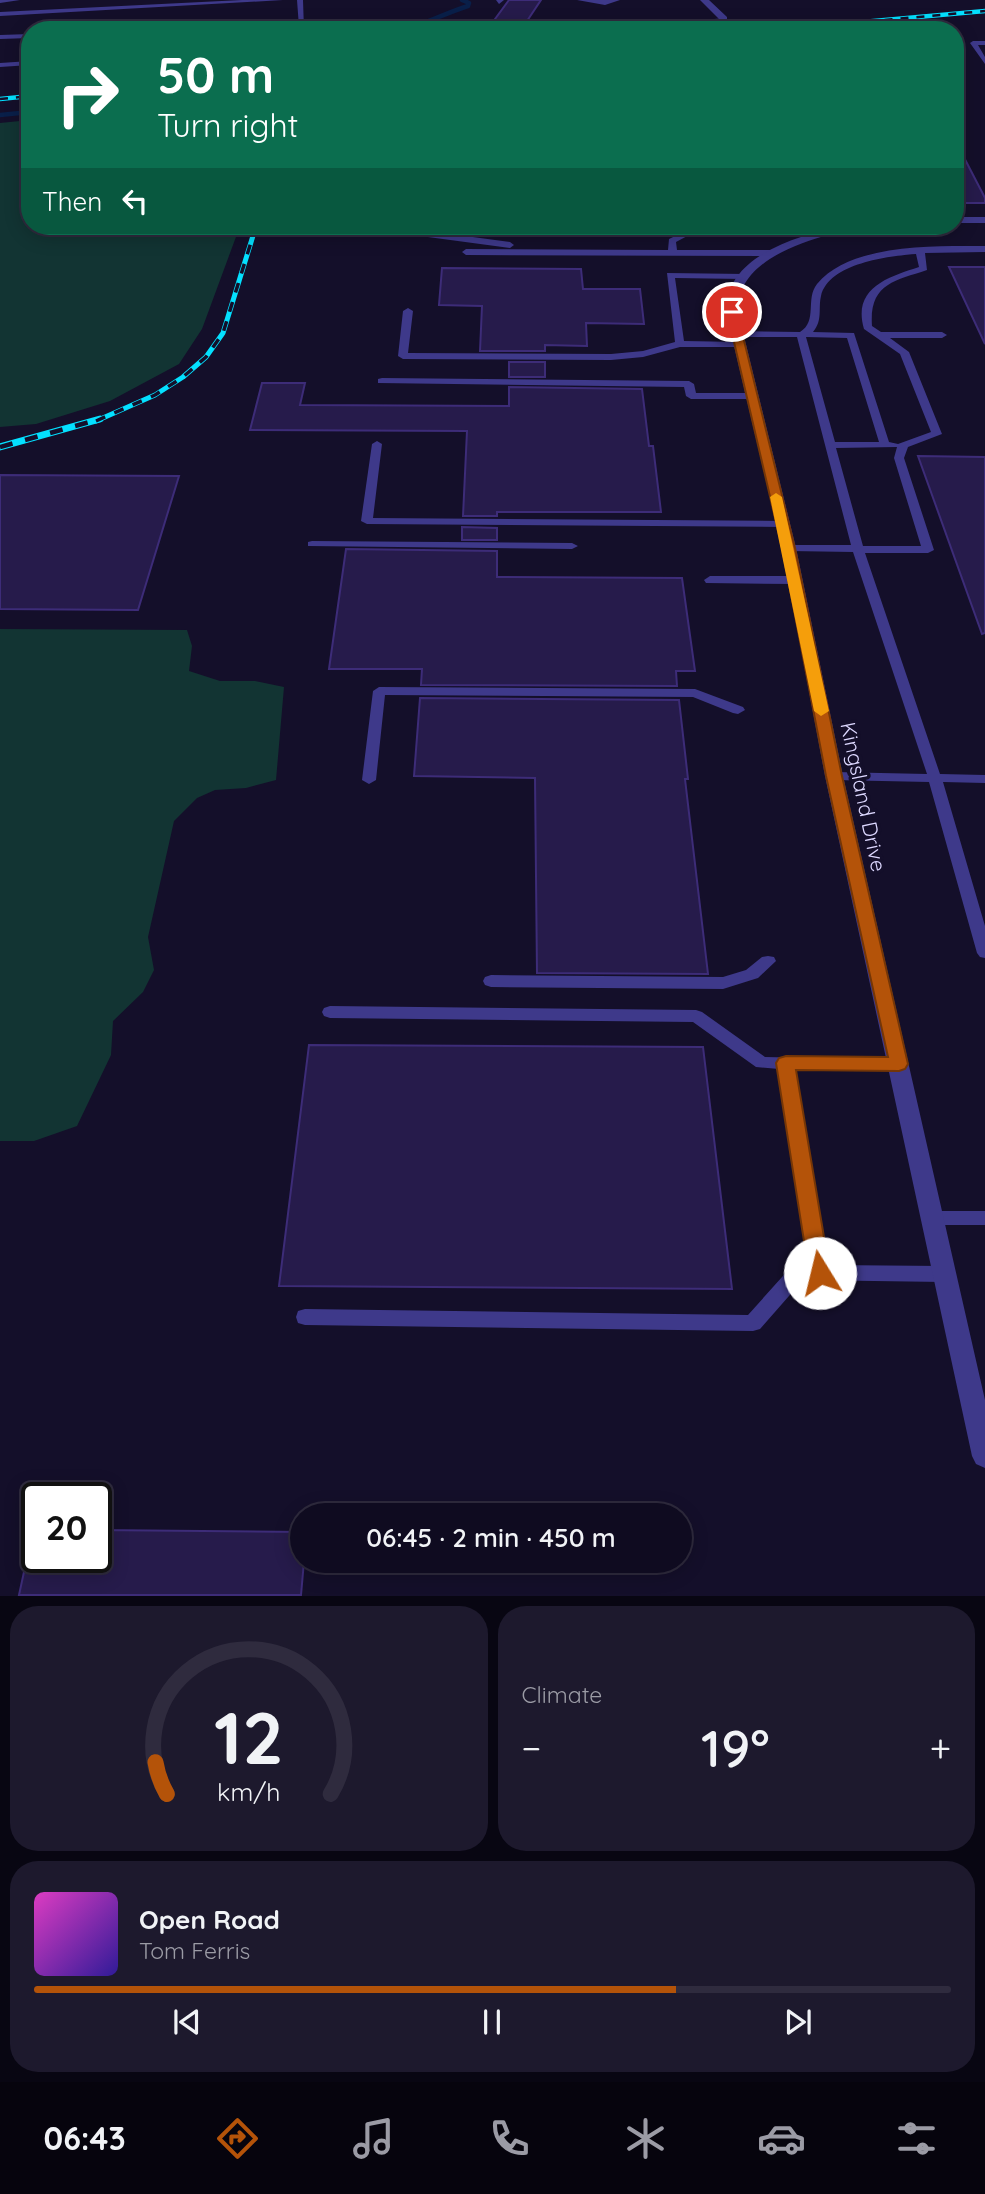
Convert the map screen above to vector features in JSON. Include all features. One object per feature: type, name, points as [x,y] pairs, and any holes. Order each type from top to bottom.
[{"type":"street","points":[[0,1],[16,0]]},
{"type":"street","points":[[704,0],[724,19]]},
{"type":"street","points":[[964,220],[985,220]]},
{"type":"street","points":[[743,276],[773,253],[806,235]]},
{"type":"street","name":"Kingsland Drive","points":[[743,276],[733,295],[732,312],[789,548],[834,776],[985,1456]]},
{"type":"lane","points":[[0,14],[280,0]]},
{"type":"lane","points":[[300,0],[302,21]]},
{"type":"lane","points":[[580,0],[605,4],[617,0]]},
{"type":"lane","points":[[38,21],[39,12]]},
{"type":"lane","points":[[699,21],[724,19]]},
{"type":"lane","points":[[0,37],[21,36]]},
{"type":"lane","points":[[985,43],[973,43],[985,62]]},
{"type":"lane","points":[[0,65],[21,64]]},
{"type":"lane","points":[[433,235],[550,252]]},
{"type":"lane","points":[[673,253],[672,241],[684,235]]},
{"type":"lane","points":[[801,335],[811,331],[814,326],[819,289],[833,275],[859,261],[894,252],[985,249]]},
{"type":"lane","points":[[831,445],[903,445],[937,434],[904,352],[867,327],[867,305],[876,290],[893,278],[923,268],[920,250]]},
{"type":"lane","points":[[466,252],[773,253]]},
{"type":"lane","points":[[680,344],[670,275],[743,276]]},
{"type":"lane","points":[[408,311],[403,356],[611,357],[643,354],[680,344],[801,335],[943,335]]},
{"type":"lane","points":[[801,335],[858,549],[934,778],[985,953]]},
{"type":"lane","points":[[851,335],[885,445]]},
{"type":"lane","points":[[382,382],[689,384],[691,396],[752,396]]},
{"type":"lane","points":[[377,444],[367,521],[783,524]]},
{"type":"lane","points":[[789,548],[928,550],[899,458],[903,445]]},
{"type":"lane","points":[[312,544],[572,546]]},
{"type":"lane","points":[[710,580],[795,580]]},
{"type":"lane","points":[[369,780],[379,691],[695,693],[738,710]]},
{"type":"lane","points":[[834,776],[985,779]]},
{"type":"lane","points":[[491,981],[723,983],[752,974],[768,961]]},
{"type":"lane","points":[[330,1012],[696,1016],[762,1063],[899,1064]]},
{"type":"lane","points":[[786,1063],[820,1273]]},
{"type":"lane","points":[[932,1218],[985,1218]]},
{"type":"lane","points":[[305,1317],[754,1323],[798,1272],[944,1274]]},
{"type":"green space","points":[[21,121],[21,235],[237,235],[202,329],[179,364],[110,401],[36,424],[0,427],[0,123]]},
{"type":"green space","points":[[0,629],[187,630],[192,646],[189,671],[220,681],[255,681],[284,687],[276,780],[246,788],[215,790],[197,798],[174,821],[148,937],[154,970],[143,992],[113,1021],[111,1055],[77,1126],[34,1141],[0,1141]]},
{"type":"building","points":[[509,0],[541,0],[527,21],[494,21]]},
{"type":"building","points":[[964,157],[985,198],[985,203],[964,203]]},
{"type":"building","points":[[949,267],[985,267],[985,344]]},
{"type":"building","points":[[442,268],[581,269],[583,289],[640,289],[644,324],[586,323],[587,346],[545,345],[545,351],[480,351],[482,306],[439,305]]},
{"type":"building","points":[[509,362],[545,362],[545,377],[509,377]]},
{"type":"building","points":[[262,383],[305,383],[300,405],[509,406],[509,387],[642,389],[649,446],[653,446],[661,512],[497,512],[497,516],[463,516],[467,431],[250,430]]},
{"type":"building","points":[[918,456],[985,457],[985,633],[982,634]]},
{"type":"building","points":[[0,475],[179,476],[138,610],[0,609]]},
{"type":"building","points":[[462,527],[497,528],[497,540],[462,540]]},
{"type":"building","points":[[346,549],[497,551],[497,577],[682,578],[695,671],[676,671],[677,686],[421,685],[422,669],[329,669]]},
{"type":"building","points":[[420,698],[679,700],[688,779],[685,779],[708,974],[537,973],[535,778],[414,776]]},
{"type":"building","points":[[309,1045],[703,1047],[732,1289],[279,1286]]},
{"type":"building","points":[[112,1530],[290,1532],[290,1573],[303,1573],[301,1595],[19,1595],[24,1573],[112,1573]]},
{"type":"waterway","points":[[428,21],[468,6],[469,3],[462,0]]},
{"type":"waterway","points":[[0,115],[21,113]]},
{"type":"railway","points":[[873,21],[985,11]]},
{"type":"railway","points":[[0,99],[21,97]]},
{"type":"railway","points":[[96,421],[155,395],[183,377],[206,357],[223,333],[253,235]]},
{"type":"railway","points":[[0,447],[100,419]]},
{"type":"slow traffic","points":[[776,497],[789,548],[821,711]]},
{"type":"route","points":[[732,312],[789,548],[834,776],[899,1064],[786,1063],[820,1273]]}]
